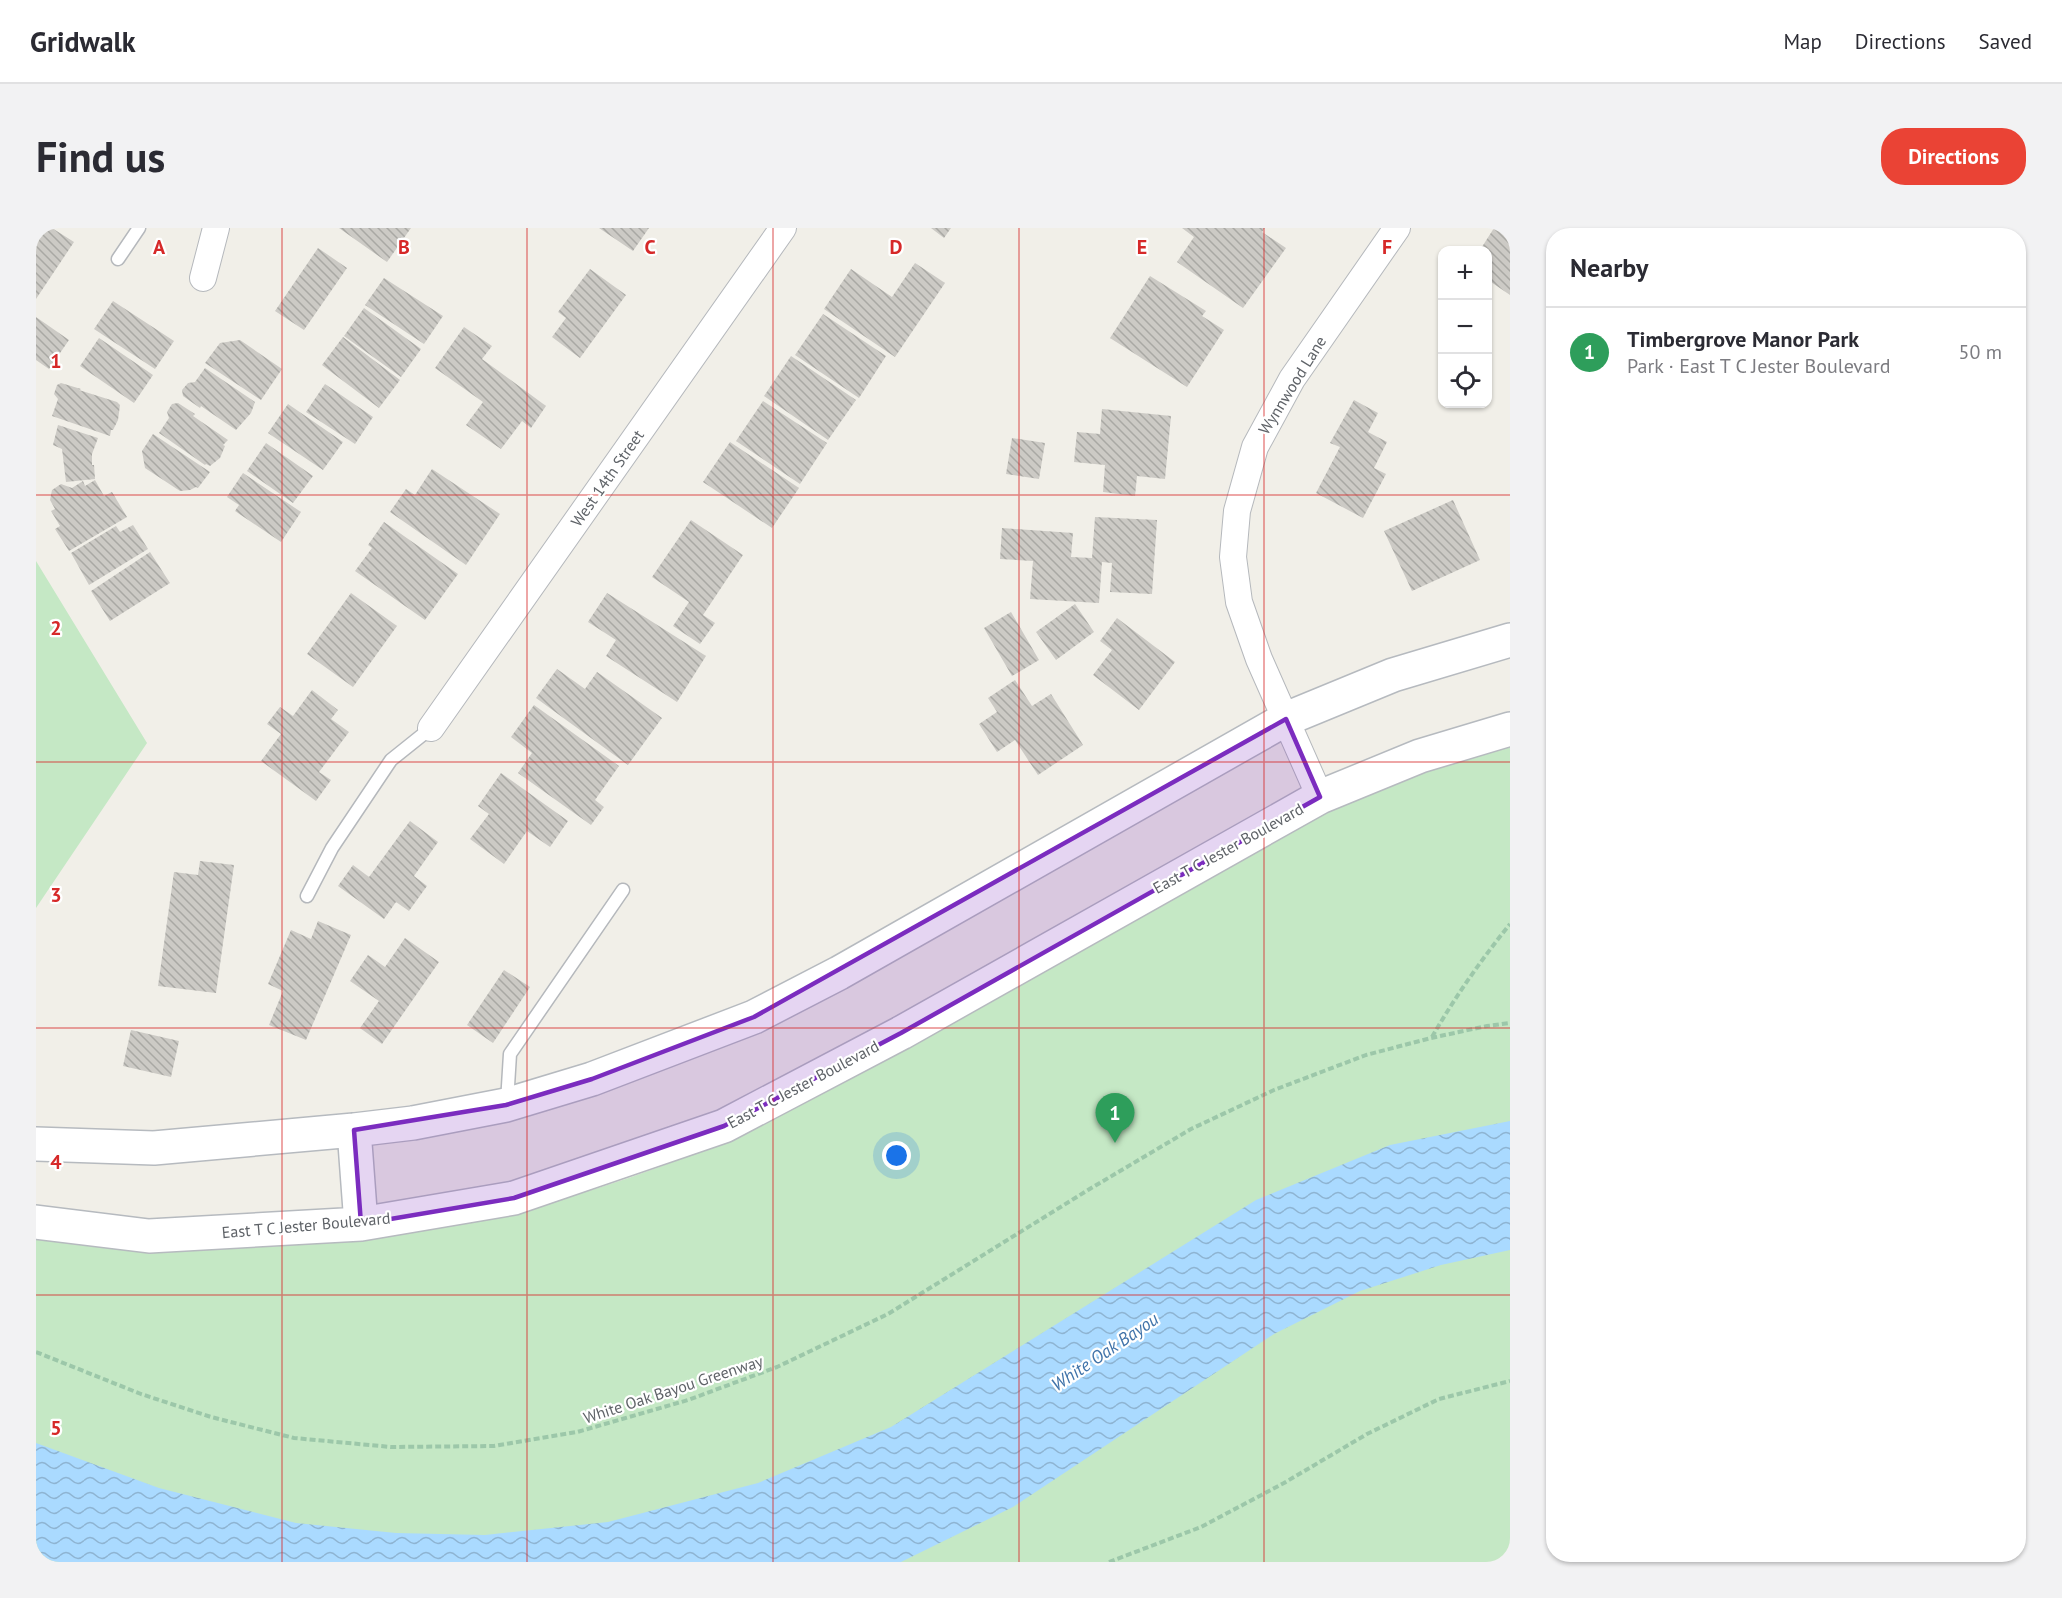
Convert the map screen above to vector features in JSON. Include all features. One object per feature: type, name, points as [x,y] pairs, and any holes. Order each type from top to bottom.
[{"type":"street","points":[[203,278],[216,228]]},
{"type":"street","name":"West 14th Street","points":[[431,728],[783,228]]},
{"type":"street","name":"Wynnwood Lane","points":[[1320,797],[1259,659],[1239,602],[1233,557],[1237,511],[1255,447],[1292,379],[1397,228]]},
{"type":"street","points":[[36,1144],[154,1148],[412,1124],[506,1105],[592,1079],[754,1017],[839,973],[1286,719],[1393,675],[1510,640]]},
{"type":"street","name":"East T C Jester Boulevard","points":[[36,1222],[149,1236],[362,1224],[514,1198],[724,1126],[901,1033],[1320,797],[1420,756],[1510,729]]},
{"type":"street","points":[[354,1130],[362,1224]]},
{"type":"lane","points":[[118,259],[139,228]]},
{"type":"lane","points":[[307,896],[332,848],[391,760],[431,728]]},
{"type":"lane","points":[[506,1105],[510,1054],[623,890]]},
{"type":"path","points":[[1431,1038],[1456,997],[1510,924]]},
{"type":"path","name":"White Oak Bayou Greenway","points":[[36,1353],[141,1394],[211,1417],[294,1438],[391,1447],[494,1446],[577,1432],[688,1400],[777,1367],[888,1314],[1191,1129],[1284,1086],[1366,1055],[1431,1038],[1510,1023]]},
{"type":"path","points":[[1109,1562],[1201,1527],[1284,1483],[1367,1434],[1438,1400],[1510,1381]]},
{"type":"highlighted area","points":[[1286,719],[1320,797],[901,1033],[724,1126],[514,1198],[361,1224],[354,1130],[506,1105],[592,1079],[754,1017]]},
{"type":"green space","points":[[36,561],[147,743],[36,908]]},
{"type":"green space","points":[[1510,744],[1510,1562],[36,1562],[36,1238],[195,1248],[283,1246],[342,1241],[401,1234],[511,1212],[631,1177],[747,1131],[830,1090],[1317,817],[1365,794],[1418,773]]},
{"type":"water","name":"White Oak Bayou","points":[[1510,1121],[1510,1250],[1441,1265],[1360,1291],[1274,1334],[1013,1507],[901,1562],[36,1562],[36,1443],[159,1488],[296,1523],[396,1533],[485,1535],[608,1522],[758,1483],[891,1427],[1256,1200],[1390,1145]]},
{"type":"building","points":[[36,228],[52,228],[74,242],[36,299]]},
{"type":"building","points":[[339,228],[411,228],[387,262]]},
{"type":"building","points":[[599,228],[649,228],[633,251]]},
{"type":"building","points":[[931,228],[951,228],[944,238]]},
{"type":"building","points":[[1182,228],[1265,228],[1262,232],[1286,248],[1243,308],[1177,262],[1194,237]]},
{"type":"building","points":[[1494,228],[1510,228],[1510,295],[1492,283],[1492,246],[1483,246]]},
{"type":"building","points":[[318,248],[347,268],[304,330],[275,311]]},
{"type":"building","points":[[915,263],[945,283],[895,357],[824,309],[851,269],[892,297]]},
{"type":"building","points":[[590,269],[626,295],[580,358],[552,337],[566,318],[558,312]]},
{"type":"building","points":[[1150,276],[1206,311],[1202,316],[1224,330],[1187,387],[1110,338]]},
{"type":"building","points":[[384,278],[443,316],[424,344],[365,305]]},
{"type":"building","points":[[113,301],[174,341],[155,369],[94,329]]},
{"type":"building","points":[[364,308],[421,349],[401,377],[344,336]]},
{"type":"building","points":[[823,314],[886,356],[859,398],[795,355]]},
{"type":"building","points":[[36,317],[69,340],[49,369],[36,360]]},
{"type":"building","points":[[464,327],[492,346],[482,359],[546,406],[531,428],[522,421],[501,449],[466,425],[483,402],[435,368]]},
{"type":"building","points":[[343,337],[400,380],[379,408],[322,365]]},
{"type":"building","points":[[99,338],[153,375],[134,403],[80,366]]},
{"type":"building","points":[[240,340],[282,369],[261,400],[205,363],[220,343]]},
{"type":"building","points":[[791,356],[856,400],[828,440],[764,396]]},
{"type":"building","points":[[205,368],[255,402],[251,413],[236,430],[183,396],[182,390],[188,383],[195,382]]},
{"type":"building","points":[[61,383],[120,405],[118,420],[110,436],[52,416],[58,399],[54,394],[57,385]]},
{"type":"building","points":[[325,384],[373,417],[355,444],[306,412]]},
{"type":"building","points":[[1354,400],[1378,413],[1368,432],[1387,442],[1374,468],[1386,474],[1363,518],[1316,493],[1340,447],[1330,443]]},
{"type":"building","points":[[763,401],[827,443],[800,484],[736,441]]},
{"type":"building","points":[[178,403],[228,440],[223,445],[225,446],[220,458],[210,466],[205,465],[159,433],[169,418],[167,412],[172,404]]},
{"type":"building","points":[[288,404],[343,442],[323,470],[268,433]]},
{"type":"building","points":[[1102,409],[1171,416],[1165,479],[1137,476],[1135,496],[1103,492],[1105,465],[1074,462],[1077,432],[1100,434]]},
{"type":"building","points":[[58,425],[98,438],[92,454],[95,479],[66,482],[62,449],[53,445]]},
{"type":"building","points":[[153,434],[210,472],[198,488],[180,491],[145,468],[142,451]]},
{"type":"building","points":[[1012,438],[1045,443],[1039,479],[1006,474]]},
{"type":"building","points":[[730,442],[799,488],[772,528],[703,482]]},
{"type":"building","points":[[266,443],[313,476],[293,503],[247,471]]},
{"type":"building","points":[[432,469],[500,514],[466,565],[390,512],[406,489],[415,495]]},
{"type":"building","points":[[243,473],[301,512],[281,542],[235,511],[239,505],[227,497]]},
{"type":"building","points":[[95,480],[104,496],[112,492],[127,517],[69,551],[55,529],[60,526],[51,511],[55,509],[50,500],[52,490],[61,484],[72,488],[83,481],[85,486]]},
{"type":"building","points":[[1453,500],[1480,560],[1412,591],[1384,531]]},
{"type":"building","points":[[1095,517],[1157,520],[1152,594],[1110,592],[1112,563],[1102,562],[1099,603],[1030,599],[1033,561],[1000,559],[1002,528],[1073,533],[1071,557],[1092,558]]},
{"type":"building","points":[[691,520],[743,555],[703,615],[715,623],[700,644],[673,626],[689,602],[652,577]]},
{"type":"building","points":[[384,522],[458,574],[425,620],[355,571],[372,548],[368,545]]},
{"type":"building","points":[[133,525],[148,549],[89,585],[71,553],[116,526],[120,532]]},
{"type":"building","points":[[150,552],[170,583],[110,621],[91,591]]},
{"type":"building","points":[[351,593],[397,626],[353,687],[307,654]]},
{"type":"building","points":[[607,593],[706,656],[677,702],[606,656],[616,640],[588,622]]},
{"type":"building","points":[[1075,604],[1094,632],[1056,660],[1036,632]]},
{"type":"building","points":[[1011,612],[1039,660],[1012,676],[984,628]]},
{"type":"building","points":[[1117,618],[1175,662],[1139,710],[1093,675],[1112,650],[1100,641]]},
{"type":"building","points":[[557,669],[585,689],[597,672],[662,718],[628,765],[536,698]]},
{"type":"building","points":[[1015,680],[1032,706],[1051,694],[1083,745],[1038,775],[1015,740],[997,752],[979,724],[997,712],[988,698]]},
{"type":"building","points":[[312,690],[338,710],[331,719],[349,732],[319,772],[331,780],[316,801],[261,761],[281,734],[267,724],[280,707],[293,716]]},
{"type":"building","points":[[534,705],[619,766],[595,800],[604,807],[591,825],[518,773],[532,753],[511,737]]},
{"type":"building","points":[[501,773],[568,821],[550,847],[527,831],[504,864],[470,839],[489,814],[478,806]]},
{"type":"building","points":[[410,821],[438,842],[414,876],[427,886],[409,911],[396,902],[384,919],[338,886],[353,865],[369,877]]},
{"type":"building","points":[[200,861],[234,865],[216,993],[158,986],[174,872],[198,875]]},
{"type":"building","points":[[318,921],[351,935],[306,1040],[269,1025],[283,991],[268,984],[291,930],[311,939]]},
{"type":"building","points":[[405,938],[439,962],[382,1044],[360,1028],[379,1001],[350,981],[368,955],[385,967]]},
{"type":"building","points":[[504,970],[530,987],[493,1043],[467,1025]]},
{"type":"building","points":[[131,1030],[179,1041],[171,1077],[123,1066]]},
{"type":"place","name":"Timbergrove Manor Park","points":[[1115,1143]]}]
